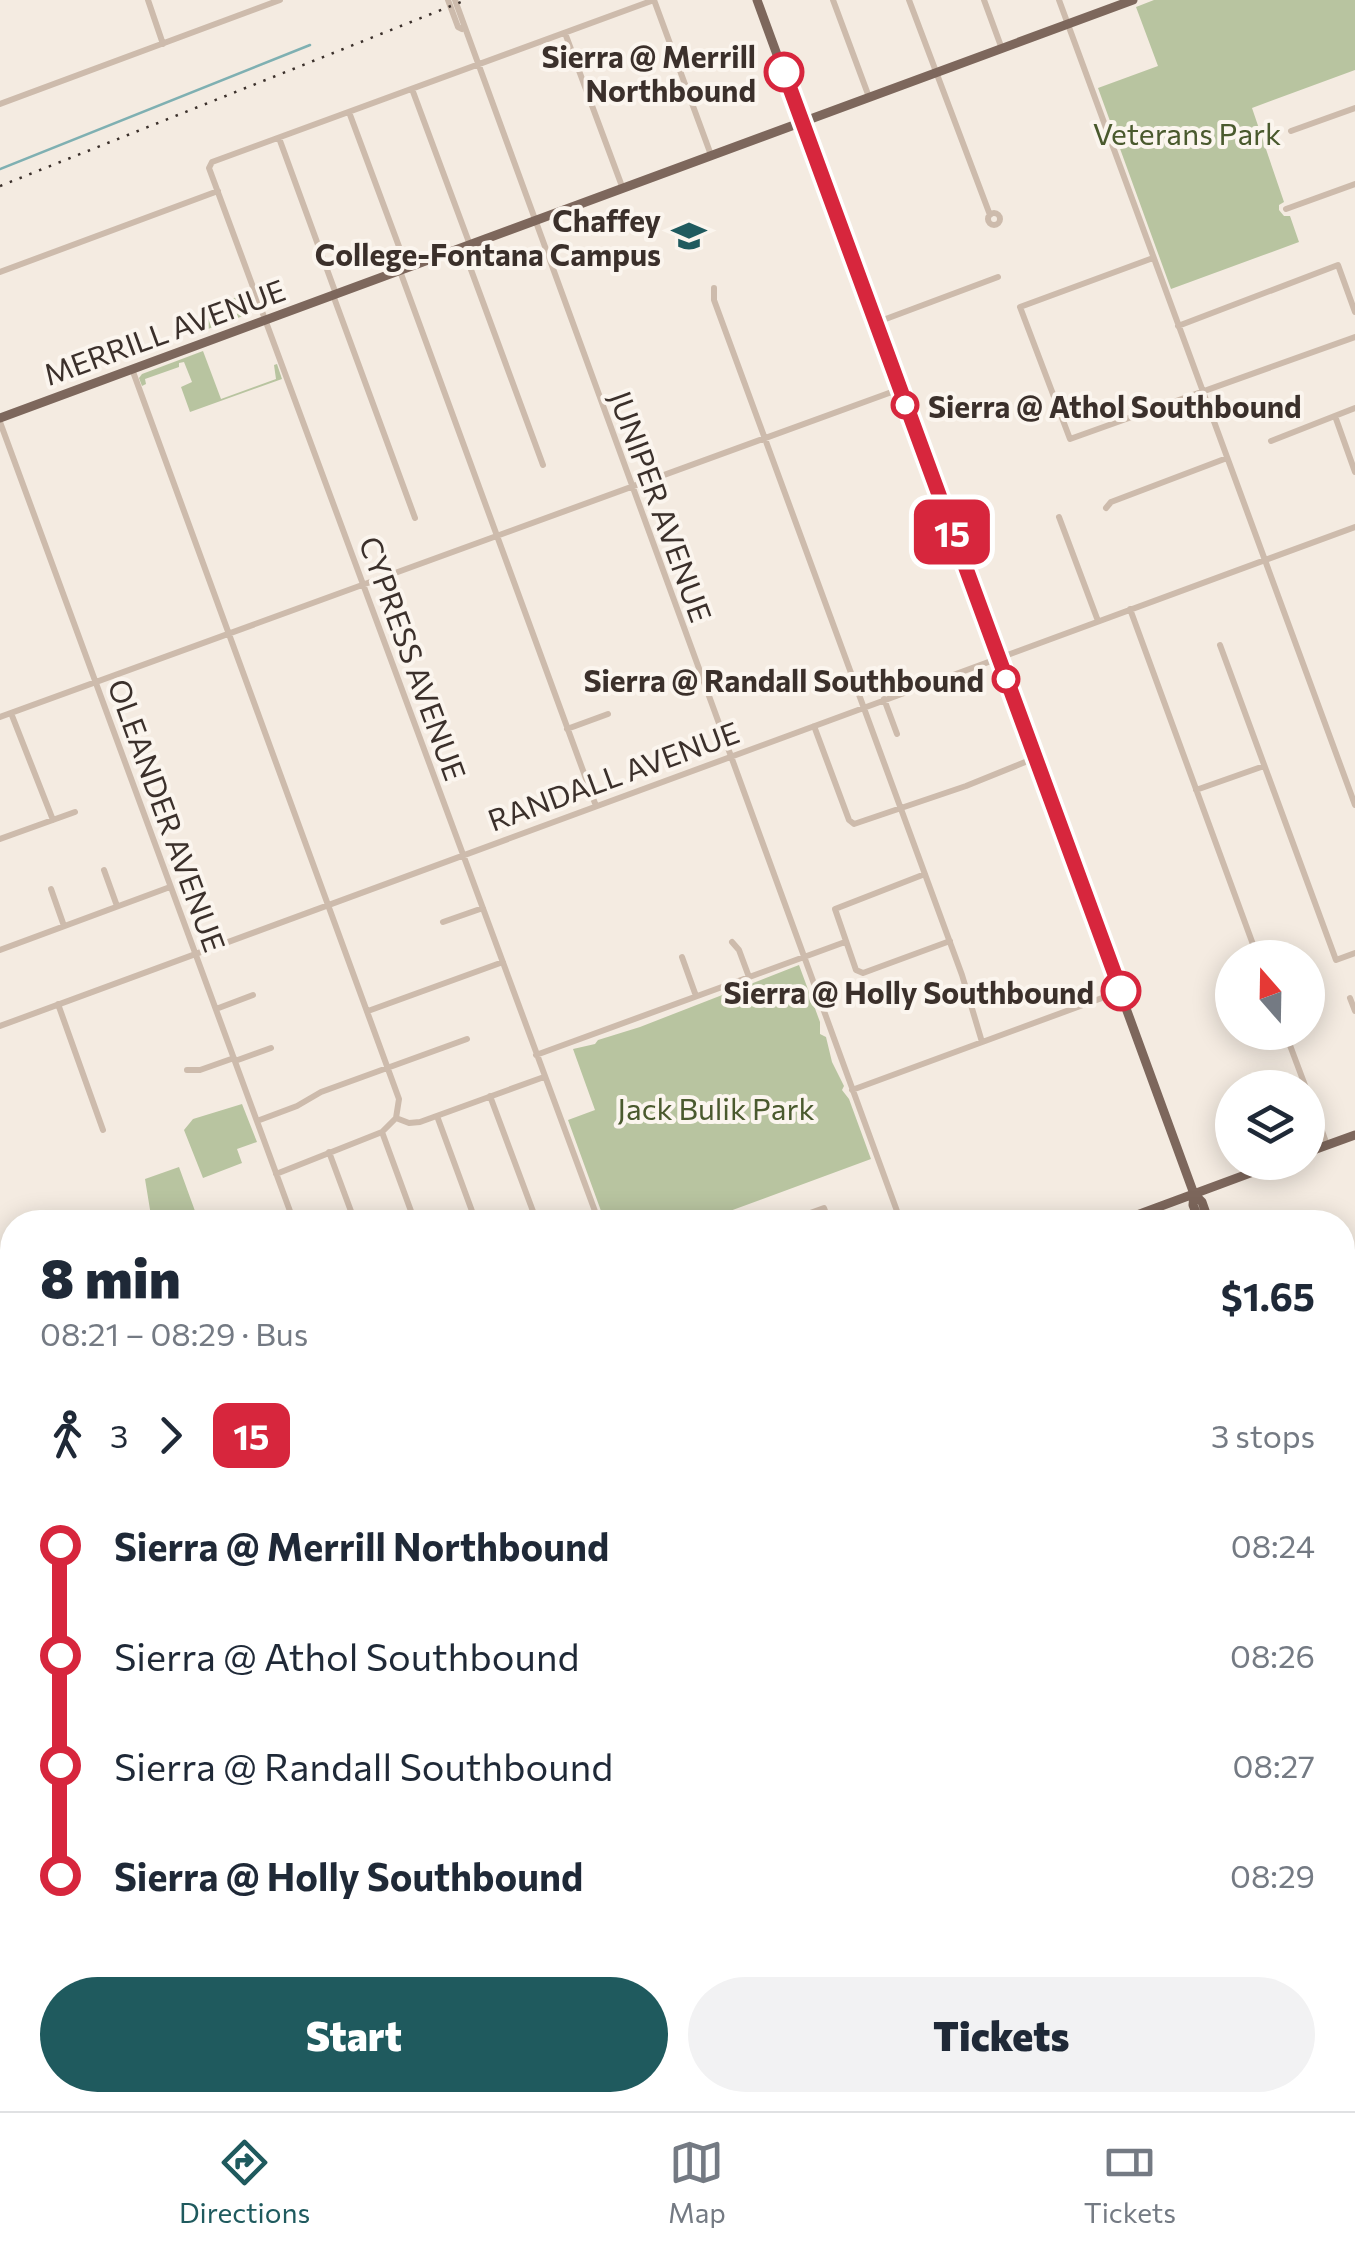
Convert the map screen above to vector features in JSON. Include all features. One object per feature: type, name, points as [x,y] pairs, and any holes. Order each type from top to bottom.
[{"type":"main road","points":[[757,0],[1121,991],[1194,1194],[1196,1210]]},
{"type":"main road","name":"MERRILL AVENUE","points":[[0,420],[1132,0]]},
{"type":"main road","points":[[1327,1145],[1355,1135]]},
{"type":"main road","points":[[1151,1210],[1232,1180]]},
{"type":"main road","points":[[1194,1194],[1205,1210]]},
{"type":"street","points":[[148,0],[163,44]]},
{"type":"street","points":[[0,104],[280,0]]},
{"type":"street","name":"JUNIPER AVENUE","points":[[452,0],[897,1210]]},
{"type":"street","points":[[415,518],[279,138],[654,0],[711,156]]},
{"type":"street","points":[[833,0],[869,98]]},
{"type":"street","points":[[909,0],[990,214]]},
{"type":"street","points":[[984,0],[1002,49]]},
{"type":"street","points":[[1058,0],[1354,801]]},
{"type":"street","points":[[564,33],[622,189]]},
{"type":"street","points":[[412,89],[544,465]]},
{"type":"street","points":[[1291,130],[1355,108]]},
{"type":"street","points":[[349,112],[596,806]]},
{"type":"street","name":"CYPRESS AVENUE","points":[[279,138],[210,164],[218,192],[594,1210]]},
{"type":"street","points":[[1286,209],[1355,184]]},
{"type":"street","points":[[0,272],[218,192]]},
{"type":"street","points":[[1153,258],[1020,307],[1070,439],[1355,337]]},
{"type":"street","points":[[1178,326],[1338,265],[1355,312]]},
{"type":"street","points":[[875,323],[998,277]]},
{"type":"street","points":[[714,288],[714,300],[950,941],[982,1042]]},
{"type":"street","points":[[132,369],[399,1100],[396,1118],[382,1132],[276,1174]]},
{"type":"street","points":[[0,717],[900,389]]},
{"type":"street","points":[[1271,441],[1355,408]]},
{"type":"street","points":[[1335,416],[1355,472]]},
{"type":"street","name":"OLEANDER AVENUE","points":[[0,420],[3,438],[290,1210]]},
{"type":"street","points":[[1106,508],[1112,502],[1227,458]]},
{"type":"street","points":[[1058,517],[1098,621]]},
{"type":"street","name":"RANDALL AVENUE","points":[[0,1026],[1355,526]]},
{"type":"street","points":[[1130,610],[1251,940]]},
{"type":"street","points":[[1220,645],[1336,960],[1355,953]]},
{"type":"street","points":[[884,700],[897,734]]},
{"type":"street","points":[[11,712],[54,820]]},
{"type":"street","points":[[567,729],[608,714]]},
{"type":"street","points":[[814,726],[849,820],[857,823],[1035,758]]},
{"type":"street","points":[[1196,790],[1264,766]]},
{"type":"street","points":[[0,839],[75,812]]},
{"type":"street","points":[[104,870],[117,906]]},
{"type":"street","points":[[925,874],[837,907],[835,914],[845,942],[861,974],[950,941]]},
{"type":"street","points":[[1,947],[170,887]]},
{"type":"street","points":[[51,889],[64,926]]},
{"type":"street","points":[[443,922],[483,908]]},
{"type":"street","points":[[732,942],[749,977]]},
{"type":"street","points":[[536,1055],[845,942]]},
{"type":"street","points":[[682,957],[696,996]]},
{"type":"street","points":[[368,1011],[503,962]]},
{"type":"street","points":[[852,1090],[1121,991]]},
{"type":"street","points":[[216,1009],[253,995]]},
{"type":"street","points":[[1350,998],[1355,1011]]},
{"type":"street","points":[[58,1004],[103,1130]]},
{"type":"street","points":[[256,1121],[297,1106],[320,1092],[466,1038]]},
{"type":"street","points":[[187,1070],[200,1070],[271,1048]]},
{"type":"street","points":[[396,1118],[414,1123],[544,1076]]},
{"type":"street","points":[[490,1096],[533,1210]]},
{"type":"street","points":[[436,1116],[471,1210]]},
{"type":"street","points":[[382,1132],[411,1210]]},
{"type":"street","points":[[1325,1140],[1327,1145]]},
{"type":"street","points":[[329,1152],[351,1210]]},
{"type":"green space","name":"Veterans Park","points":[[1154,0],[1355,0],[1355,70],[1252,108],[1284,202],[1279,210],[1290,216],[1299,242],[1171,289],[1098,88],[1158,66],[1136,7]]},
{"type":"green space","points":[[248,293],[254,312],[208,329],[201,310]]},
{"type":"green space","points":[[203,351],[221,399],[276,379],[277,364],[282,379],[190,412],[181,387],[192,382],[184,362],[145,379],[142,386],[142,374]]},
{"type":"green space","name":"Jack Bulik Park","points":[[799,965],[820,1022],[820,1034],[826,1037],[844,1086],[842,1090],[871,1159],[733,1210],[601,1210],[568,1120],[595,1110],[573,1049]]},
{"type":"green space","points":[[242,1104],[257,1142],[237,1149],[242,1163],[203,1178],[184,1130],[193,1119]]},
{"type":"green space","points":[[179,1167],[195,1210],[150,1210],[145,1179]]},
{"type":"waterway","points":[[0,169],[310,45]]},
{"type":"railway","points":[[0,186],[466,0]]},
{"type":"bus line","name":"15","points":[[784,72],[1121,991]]},
{"type":"place","name":"Sierra @ Merrill Northbound","points":[[784,72]]},
{"type":"place","name":"Chaffey College-Fontana Campus","points":[[689,236]]},
{"type":"place","name":"Sierra @ Athol Southbound","points":[[905,405]]},
{"type":"place","name":"Sierra @ Randall Southbound","points":[[1006,679]]},
{"type":"place","name":"Sierra @ Holly Southbound","points":[[1121,991]]}]
